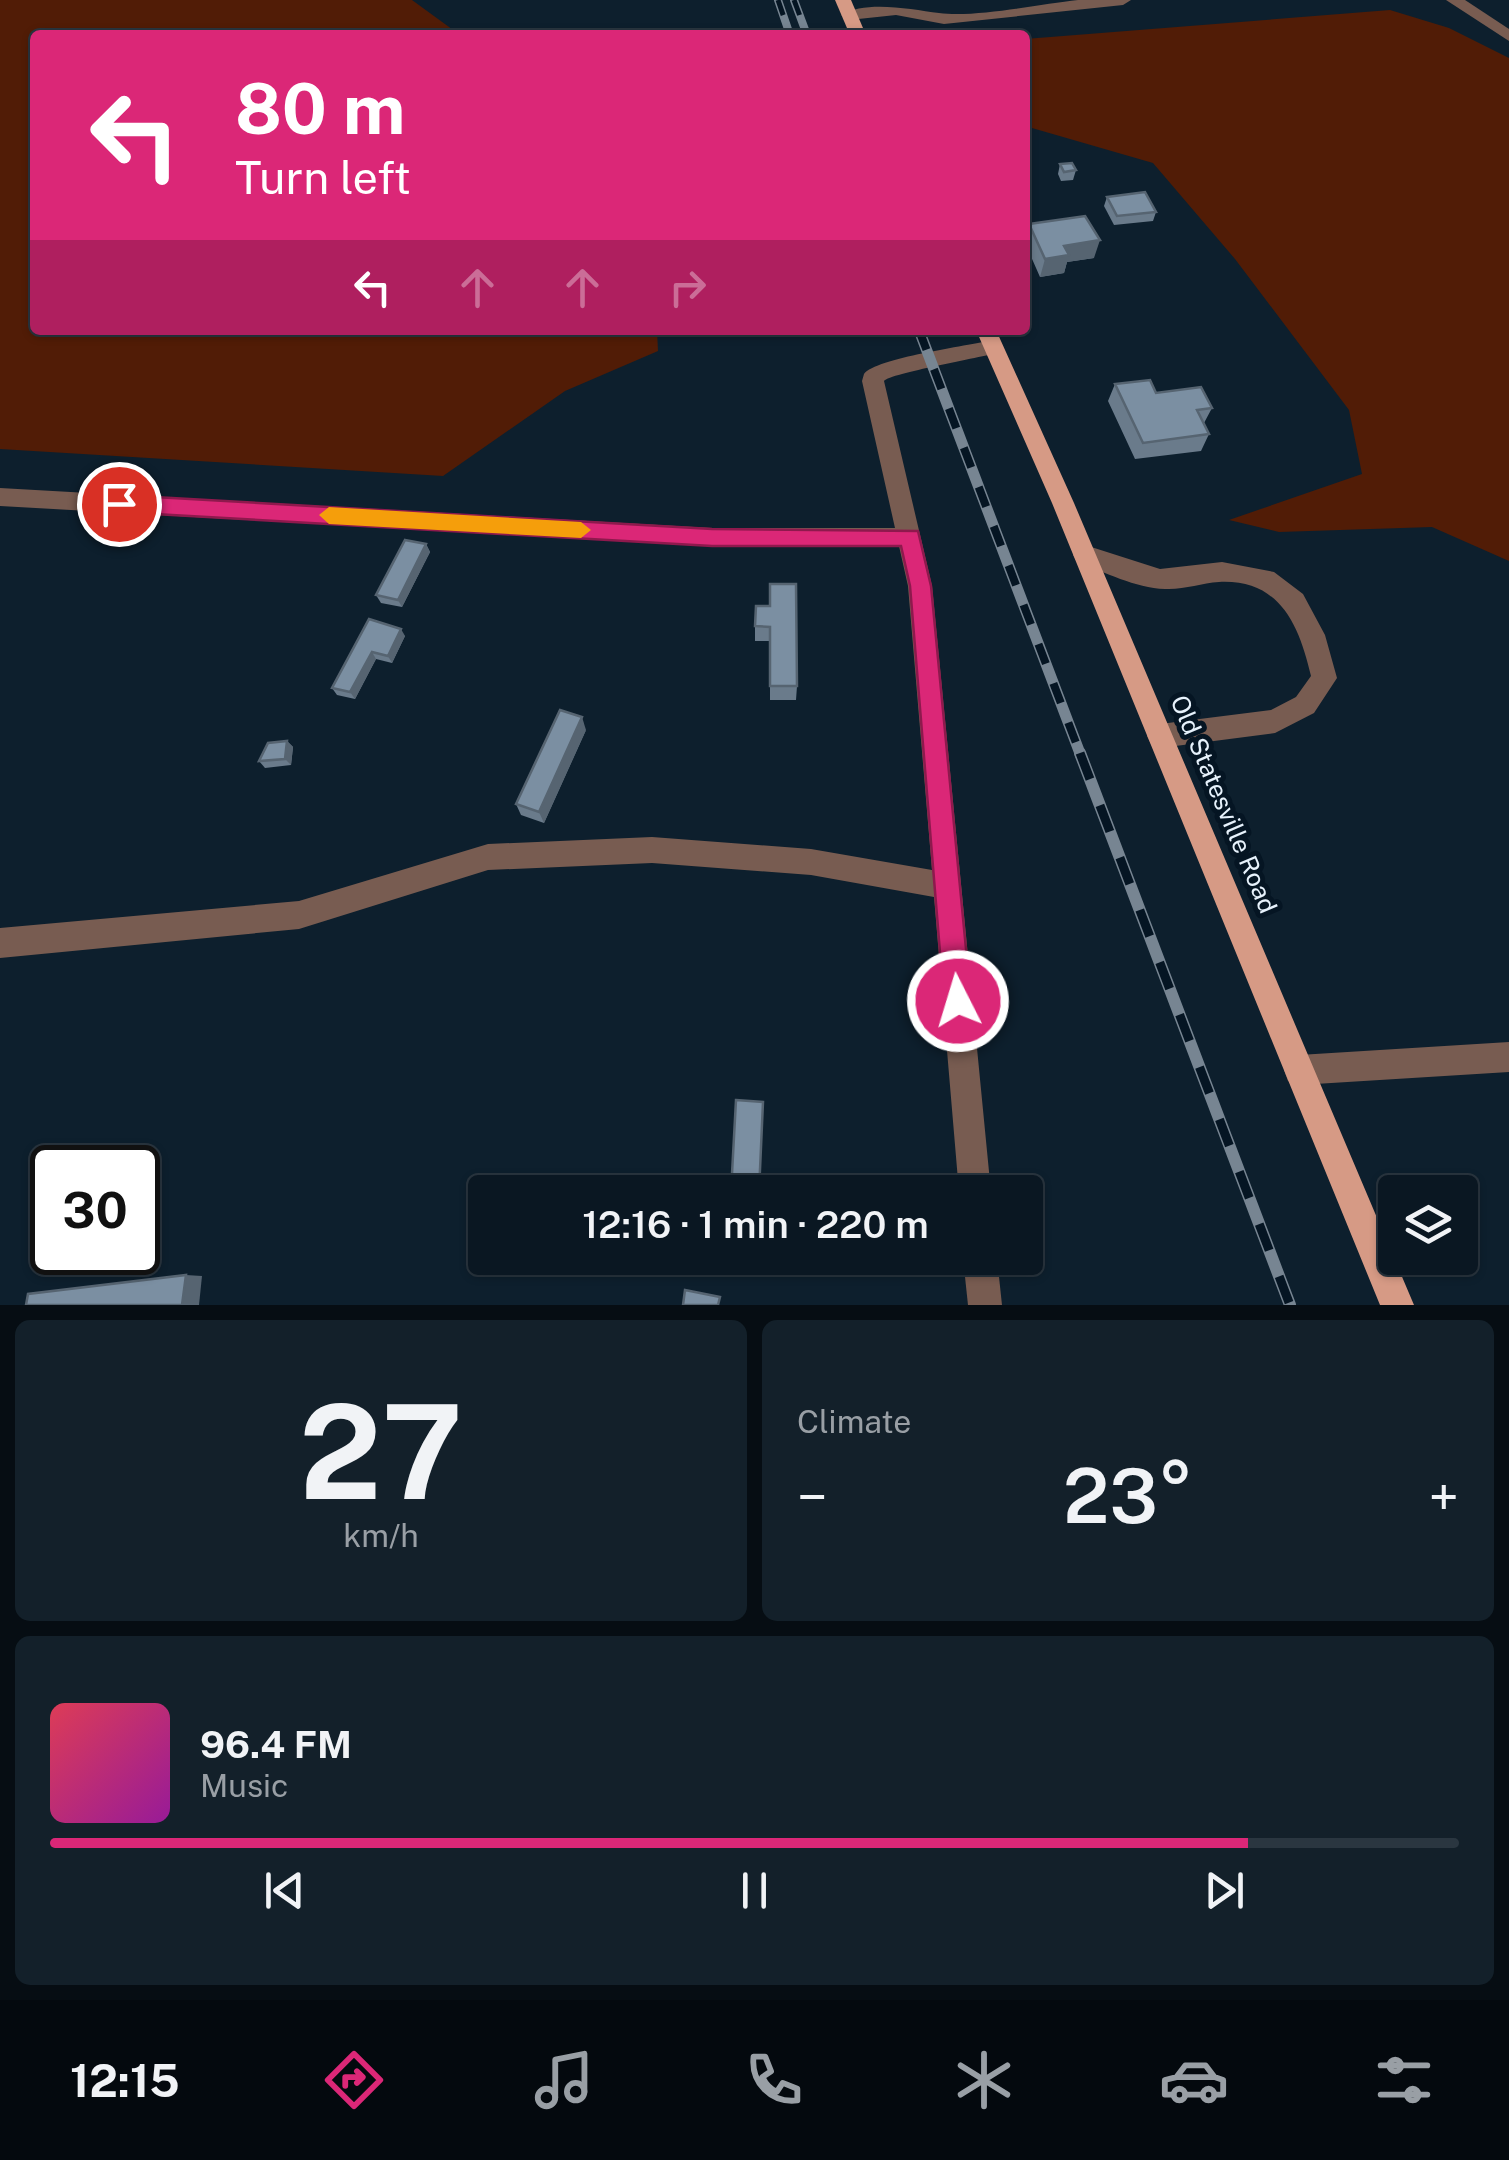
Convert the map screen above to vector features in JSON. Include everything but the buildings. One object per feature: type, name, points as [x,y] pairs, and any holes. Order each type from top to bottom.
[{"type":"main road","name":"Old Statesville Road","points":[[990,338],[1397,1305]]},
{"type":"street","points":[[896,10],[917,0]]},
{"type":"street","points":[[846,8],[896,10],[944,19],[1123,0]]},
{"type":"street","points":[[1454,0],[1509,36]]},
{"type":"street","points":[[972,1175],[920,586],[878,406],[875,374],[885,368],[933,362],[990,338]]},
{"type":"street","points":[[0,496],[712,538],[910,537]]},
{"type":"street","points":[[1085,556],[1162,580],[1222,572],[1260,575],[1288,590],[1315,638],[1324,678],[1306,705],[1275,721],[1160,736]]},
{"type":"street","points":[[0,943],[299,915],[488,857],[652,850],[811,862],[947,886]]},
{"type":"street","points":[[1299,1070],[1509,1057]]},
{"type":"street","points":[[982,1275],[985,1305]]},
{"type":"shaded area","points":[[0,0],[412,0],[453,30],[30,30],[30,335],[657,335],[658,351],[565,391],[443,476],[0,449]]},
{"type":"shaded area","points":[[1390,10],[1449,28],[1509,58],[1509,561],[1432,527],[1279,532],[1229,520],[1362,474],[1349,410],[1235,259],[1153,163],[1030,127],[1030,39]]},
{"type":"railway","points":[[778,0],[788,30]]},
{"type":"railway","points":[[794,0],[805,30]]},
{"type":"railway","points":[[921,335],[1081,756]]},
{"type":"railway","points":[[1080,753],[1290,1305]]},
{"type":"slow traffic","points":[[329,515],[581,530]]},
{"type":"route","points":[[119,504],[712,538],[910,537],[920,586],[958,1001]]}]
